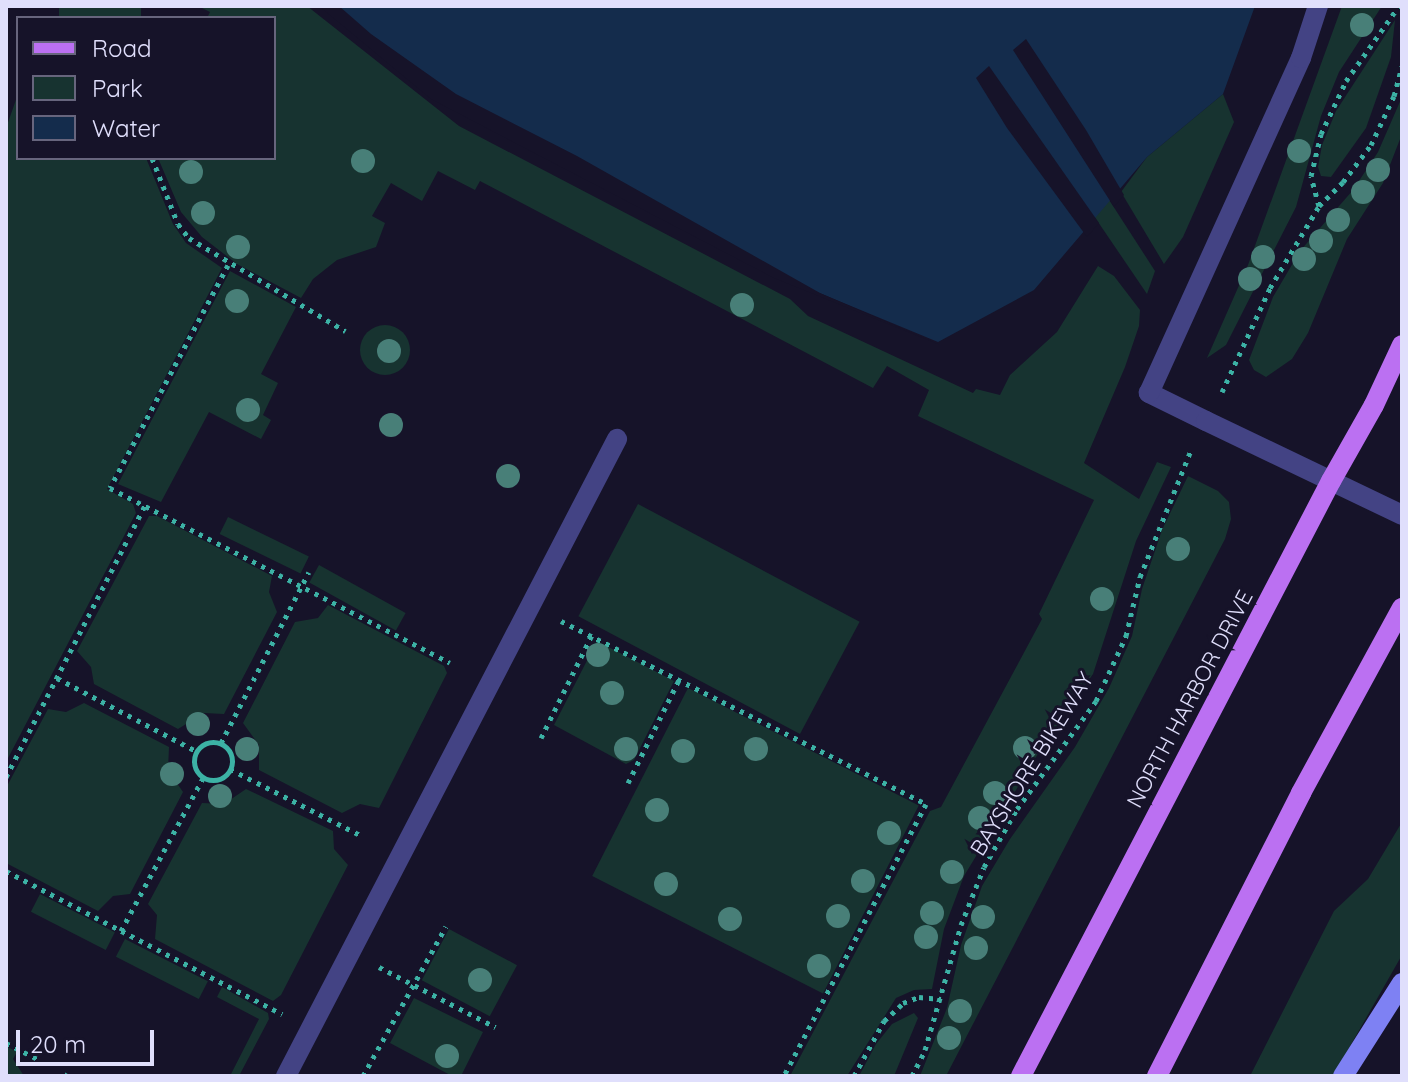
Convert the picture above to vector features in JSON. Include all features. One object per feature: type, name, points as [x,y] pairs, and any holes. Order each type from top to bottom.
[{"type":"main road","name":"NORTH HARBOR DRIVE","points":[[1021,1076],[1331,481],[1374,405],[1402,345]]},
{"type":"main road","points":[[1157,1076],[1301,793],[1402,608]]},
{"type":"main road","points":[[1343,1076],[1402,983]]},
{"type":"street","points":[[1318,6],[1301,58],[1149,393],[1402,515]]},
{"type":"street","points":[[286,1076],[617,439]]},
{"type":"path","points":[[1319,206],[1311,176],[1321,134],[1346,81],[1399,6]]},
{"type":"path","points":[[1232,371],[1270,288],[1319,206],[1343,182],[1371,145],[1394,96],[1402,66]]},
{"type":"path","points":[[153,160],[183,231],[228,265],[345,331]]},
{"type":"path","points":[[228,265],[110,488],[450,663]]},
{"type":"path","name":"BAYSHORE BIKEWAY","points":[[912,1076],[925,1050],[961,925],[984,867],[1017,809],[1096,701],[1126,636],[1140,577],[1181,469]]},
{"type":"path","points":[[6,777],[146,504]]},
{"type":"path","points":[[221,743],[309,572]]},
{"type":"path","points":[[529,607],[592,635],[926,804],[784,1076]]},
{"type":"path","points":[[541,738],[592,635]]},
{"type":"path","points":[[57,678],[196,751]]},
{"type":"path","points":[[628,783],[679,680]]},
{"type":"path","points":[[207,743],[221,743],[232,756],[230,769],[222,778],[203,778],[195,769],[196,751],[207,743]]},
{"type":"path","points":[[230,769],[362,836]]},
{"type":"path","points":[[121,931],[203,778]]},
{"type":"path","points":[[6,871],[290,1018]]},
{"type":"path","points":[[363,1076],[446,926]]},
{"type":"path","points":[[374,964],[495,1027]]},
{"type":"path","points":[[854,1076],[884,1021],[903,1003],[919,997],[941,999]]},
{"type":"path","points":[[6,1043],[37,1059]]},
{"type":"green space","points":[[59,6],[141,6],[141,16],[59,16]]},
{"type":"green space","points":[[198,6],[307,6],[459,126],[790,299],[808,316],[973,393],[976,389],[1000,395],[1010,375],[1057,332],[1098,266],[1114,276],[1140,310],[1139,326],[1125,367],[1084,463],[1139,499],[1157,462],[1171,467],[1136,541],[1093,674],[1039,752],[964,876],[944,929],[932,989],[914,990],[896,998],[847,1076],[790,1076],[930,811],[941,807],[1042,619],[1039,614],[1094,500],[918,416],[929,390],[887,366],[873,388],[480,181],[475,190],[438,171],[422,201],[391,183],[372,216],[385,223],[376,247],[337,260],[313,279],[301,298],[237,264],[202,237],[181,212],[159,160],[276,160],[276,16],[208,16],[210,12]]},
{"type":"green space","points":[[1342,6],[1382,6],[1339,72],[1321,116],[1296,207],[1226,345],[1207,358],[1248,265]]},
{"type":"green space","points":[[1395,20],[1391,57],[1366,128],[1331,177],[1321,176],[1318,167],[1322,145],[1336,111]]},
{"type":"green space","points":[[1223,94],[1234,122],[1183,237],[1164,264],[1121,192],[1147,157]]},
{"type":"green space","points":[[1402,97],[1402,134],[1383,183],[1347,239],[1308,333],[1292,359],[1266,377],[1254,370],[1249,360],[1273,297],[1300,251],[1353,190],[1378,152]]},
{"type":"green space","points":[[1044,99],[1155,271],[1147,294],[1060,166]]},
{"type":"green space","points":[[16,100],[16,160],[147,160],[173,224],[186,243],[222,268],[107,489],[133,504],[136,513],[6,762],[6,128]]},
{"type":"green space","points":[[230,271],[296,307],[261,374],[278,383],[263,415],[271,420],[261,439],[209,412],[161,502],[118,484]]},
{"type":"green space","points":[[385,325],[403,332],[410,350],[403,368],[385,375],[367,368],[360,350],[367,332]]},
{"type":"green space","points":[[1188,476],[1218,491],[1229,502],[1231,519],[1225,539],[946,1076],[920,1076],[947,1008],[961,945],[982,886],[1010,839],[1075,747],[1109,688],[1132,636],[1142,589],[1162,530]]},
{"type":"green space","points":[[638,504],[860,622],[800,734],[578,616]]},
{"type":"green space","points":[[149,516],[157,516],[272,576],[269,592],[277,612],[224,714],[204,713],[178,729],[94,684],[91,667],[77,651]]},
{"type":"green space","points":[[228,517],[309,556],[301,574],[220,534]]},
{"type":"green space","points":[[319,565],[406,613],[396,630],[309,582]]},
{"type":"green space","points":[[328,605],[444,666],[447,673],[379,808],[360,804],[342,813],[259,770],[259,745],[243,723],[295,622],[318,618]]},
{"type":"green space","points":[[597,641],[674,681],[634,760],[626,764],[554,725]]},
{"type":"green space","points":[[688,688],[919,806],[823,994],[592,876]]},
{"type":"green space","points":[[84,703],[169,747],[168,770],[183,792],[130,894],[113,896],[98,911],[6,863],[6,788],[48,709],[66,712]]},
{"type":"green space","points":[[246,789],[333,831],[334,849],[348,865],[281,995],[273,1001],[155,939],[157,915],[148,904],[202,803],[224,804]]},
{"type":"green space","points":[[1402,822],[1402,955],[1333,1076],[1250,1076],[1334,911],[1368,879]]},
{"type":"green space","points":[[40,894],[115,932],[106,950],[31,912]]},
{"type":"green space","points":[[449,929],[517,965],[490,1016],[422,980]]},
{"type":"green space","points":[[125,939],[208,981],[199,999],[116,957]]},
{"type":"green space","points":[[222,987],[268,1013],[269,1019],[239,1076],[230,1076],[259,1019],[217,997]]},
{"type":"green space","points":[[414,998],[483,1032],[461,1076],[452,1076],[390,1043]]},
{"type":"green space","points":[[914,1013],[918,1018],[894,1076],[859,1076],[876,1044],[892,1024]]},
{"type":"green space","points":[[6,1046],[17,1052],[13,1059],[24,1076],[6,1076]]},
{"type":"water","points":[[323,6],[1255,6],[1223,94],[1147,157],[1034,290],[938,342],[776,275],[433,95]]},
{"type":"pier","points":[[6,6],[26,6],[16,16],[6,36]]},
{"type":"pier","points":[[319,6],[339,6],[371,34],[456,94],[577,156],[820,293],[940,345],[774,278],[431,99]]},
{"type":"pier","points":[[1026,39],[1124,195],[1114,207],[1013,50]]},
{"type":"pier","points":[[989,66],[1099,223],[1087,237],[1007,128],[976,78]]}]
